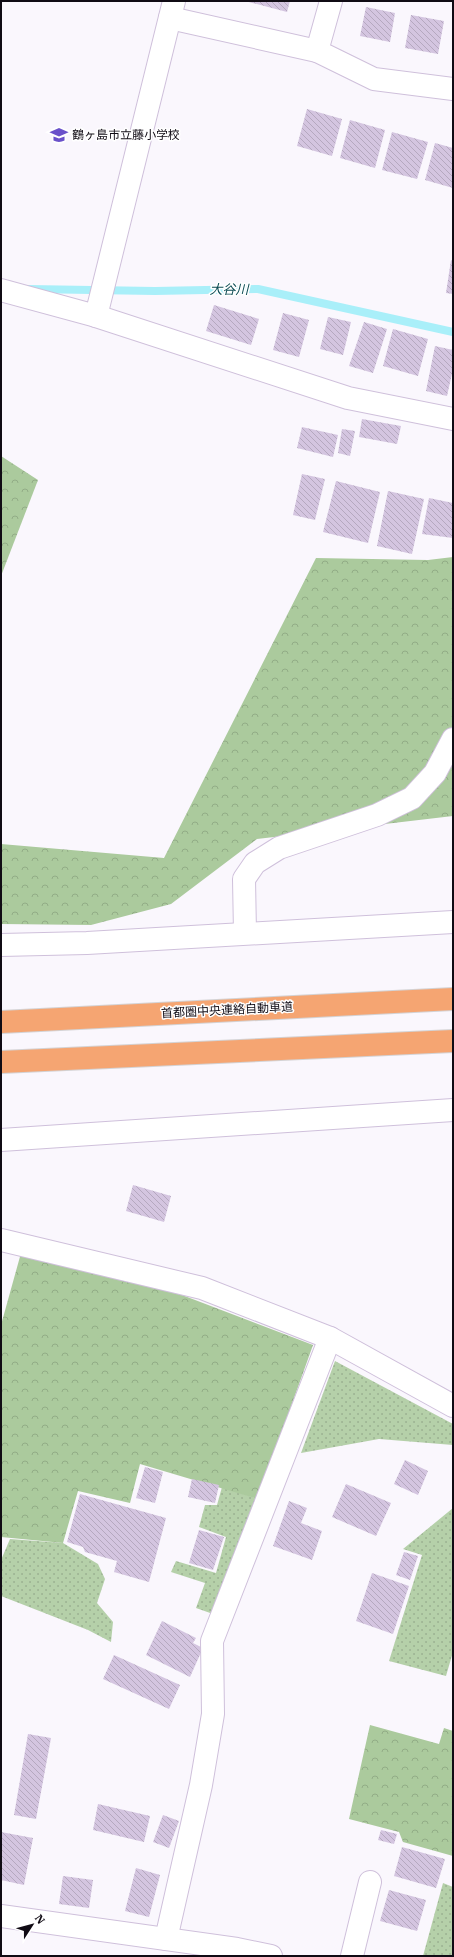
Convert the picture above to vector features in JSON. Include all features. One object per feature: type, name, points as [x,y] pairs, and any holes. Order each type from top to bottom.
[{"type":"highway","name":"首都圏中央連絡自動車道","points":[[1,1022],[453,999]]},
{"type":"highway","points":[[1,1062],[453,1041]]},
{"type":"street","points":[[317,51],[331,1]]},
{"type":"street","points":[[96,316],[172,10],[317,51],[374,78],[453,88]]},
{"type":"street","points":[[1,290],[96,316],[348,398],[453,419]]},
{"type":"street","points":[[245,933],[244,879],[255,863],[280,848],[377,815],[412,798],[435,773],[453,739]]},
{"type":"street","points":[[1,945],[87,943],[453,922]]},
{"type":"street","points":[[1,1140],[453,1110]]},
{"type":"street","points":[[1,1240],[202,1288],[330,1338],[453,1406]]},
{"type":"street","points":[[166,1940],[201,1786],[213,1714],[212,1641],[330,1338]]},
{"type":"street","points":[[352,1956],[370,1882]]},
{"type":"street","points":[[1,1916],[237,1949],[271,1956]]},
{"type":"green space","points":[[1,456],[38,480],[1,576]]},
{"type":"green space","points":[[453,557],[453,816],[257,839],[171,904],[91,925],[1,924],[1,844],[164,858],[316,558],[428,560]]},
{"type":"green space","points":[[21,1253],[182,1295],[313,1345],[258,1499],[140,1464],[130,1503],[78,1491],[63,1543],[1,1537],[1,1325]]},
{"type":"green space","points":[[335,1361],[453,1424],[453,1445],[379,1439],[301,1453]]},
{"type":"green space","points":[[222,1487],[258,1499],[213,1614],[196,1608],[205,1583],[171,1572],[176,1561],[216,1573],[226,1537],[199,1527],[205,1505],[217,1505]]},
{"type":"green space","points":[[453,1508],[453,1652],[446,1676],[389,1661],[422,1555],[403,1549]]},
{"type":"green space","points":[[10,1539],[63,1543],[98,1564],[105,1579],[97,1603],[113,1622],[111,1642],[88,1630],[1,1596],[1,1560]]},
{"type":"green space","points":[[370,1725],[439,1744],[444,1728],[453,1731],[453,1856],[403,1842],[399,1832],[349,1819]]},
{"type":"green space","points":[[443,1883],[453,1887],[453,1956],[423,1956]]},
{"type":"building","points":[[245,1],[290,1],[287,12]]},
{"type":"building","points":[[366,7],[395,13],[390,42],[360,36]]},
{"type":"building","points":[[411,15],[444,21],[438,54],[405,48]]},
{"type":"building","points":[[307,109],[342,119],[332,156],[297,146]]},
{"type":"building","points":[[350,120],[385,130],[375,168],[340,158]]},
{"type":"building","points":[[392,132],[428,142],[417,179],[382,170]]},
{"type":"building","points":[[435,143],[453,148],[453,188],[425,180]]},
{"type":"building","points":[[451,260],[453,261],[453,294],[446,293]]},
{"type":"building","points":[[214,305],[259,319],[251,345],[206,331]]},
{"type":"building","points":[[283,313],[309,320],[299,357],[273,350]]},
{"type":"building","points":[[328,317],[351,322],[343,355],[320,349]]},
{"type":"building","points":[[364,322],[387,329],[373,373],[349,366]]},
{"type":"building","points":[[393,329],[428,339],[418,376],[383,366]]},
{"type":"building","points":[[435,346],[453,350],[453,369],[447,396],[426,391]]},
{"type":"building","points":[[362,419],[401,426],[397,444],[359,437]]},
{"type":"building","points":[[302,427],[338,435],[333,457],[297,448]]},
{"type":"building","points":[[342,429],[355,431],[350,456],[338,453]]},
{"type":"building","points":[[302,474],[325,479],[315,520],[293,515]]},
{"type":"building","points":[[336,481],[380,492],[368,543],[323,532]]},
{"type":"building","points":[[388,491],[424,499],[412,554],[377,546]]},
{"type":"building","points":[[429,498],[453,503],[453,538],[422,534]]},
{"type":"building","points":[[133,1185],[171,1196],[164,1222],[126,1211]]},
{"type":"building","points":[[405,1460],[428,1471],[418,1495],[394,1484]]},
{"type":"building","points":[[145,1467],[163,1472],[155,1503],[136,1498]]},
{"type":"building","points":[[192,1479],[219,1485],[215,1503],[188,1497]]},
{"type":"building","points":[[346,1484],[391,1503],[376,1536],[332,1517]]},
{"type":"building","points":[[80,1494],[166,1518],[149,1582],[114,1572],[117,1561],[85,1552],[83,1547],[67,1542]]},
{"type":"building","points":[[289,1501],[307,1508],[301,1523],[322,1531],[312,1560],[273,1546]]},
{"type":"building","points":[[199,1530],[224,1537],[213,1570],[189,1563]]},
{"type":"building","points":[[404,1552],[418,1556],[410,1580],[396,1575]]},
{"type":"building","points":[[372,1573],[409,1586],[393,1634],[356,1621]]},
{"type":"building","points":[[162,1621],[196,1638],[193,1643],[203,1648],[190,1677],[146,1655]]},
{"type":"building","points":[[114,1655],[180,1685],[169,1709],[103,1679]]},
{"type":"building","points":[[28,1734],[51,1738],[36,1819],[14,1815]]},
{"type":"building","points":[[98,1804],[150,1816],[144,1842],[93,1830]]},
{"type":"building","points":[[163,1815],[179,1821],[169,1848],[153,1842]]},
{"type":"building","points":[[381,1830],[397,1834],[394,1844],[378,1840]]},
{"type":"building","points":[[1,1832],[33,1838],[24,1885],[1,1880]]},
{"type":"building","points":[[402,1847],[445,1859],[436,1888],[394,1876]]},
{"type":"building","points":[[136,1868],[160,1875],[149,1917],[125,1911]]},
{"type":"building","points":[[63,1876],[93,1880],[89,1908],[59,1904]]},
{"type":"building","points":[[389,1890],[426,1900],[417,1931],[380,1921]]},
{"type":"waterway","name":"大谷川","points":[[28,289],[155,291],[258,289],[453,332]]},
{"type":"place","name":"鶴ヶ島市立藤小学校","points":[[59,135]]}]
